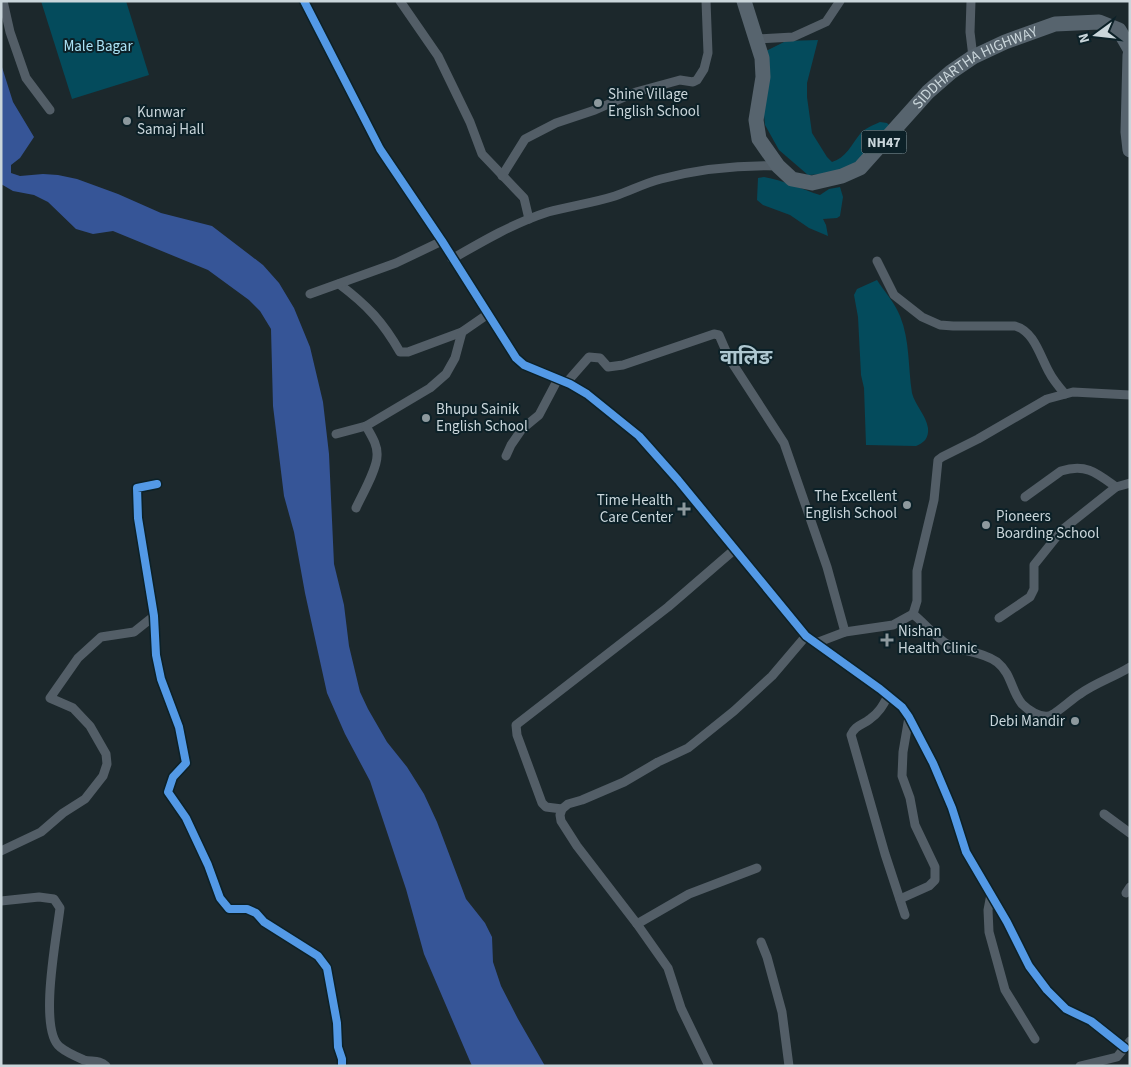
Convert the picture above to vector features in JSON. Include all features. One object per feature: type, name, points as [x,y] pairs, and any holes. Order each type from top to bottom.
[{"type":"highway","name":"SIDDHARTHA HIGHWAY","points":[[744,1],[762,58],[763,77],[756,120],[759,139],[778,166],[792,179],[812,183],[842,176],[860,168],[928,92],[951,72],[973,57],[1005,42],[1055,24],[1100,22],[1118,30],[1130,49]]},
{"type":"highway","points":[[1130,55],[1128,132],[1130,150]]},
{"type":"street","points":[[3,1],[10,32],[26,78],[50,110]]},
{"type":"street","points":[[304,1],[380,148],[519,362],[562,380],[587,394],[639,436],[678,480],[806,636],[902,707],[927,751],[952,808],[964,846],[1007,922],[1029,966],[1047,990],[1066,1009],[1091,1022],[1127,1045],[1119,1061],[1080,1066]]},
{"type":"street","points":[[400,1],[438,56],[470,122],[482,154],[524,198],[528,219]]},
{"type":"street","points":[[502,176],[525,139],[556,123],[595,110],[636,92],[680,80],[693,82],[697,80],[704,70],[708,53],[706,1]]},
{"type":"street","points":[[756,39],[793,37],[818,26],[826,22],[840,1]]},
{"type":"street","points":[[972,1],[970,32],[973,57]]},
{"type":"street","points":[[452,259],[496,234],[528,219],[613,196],[660,179],[706,169],[778,166]]},
{"type":"street","points":[[310,294],[396,264],[442,241]]},
{"type":"street","points":[[876,261],[894,296],[930,321],[940,325],[953,326],[1021,327],[1035,344],[1049,372],[1065,394]]},
{"type":"street","points":[[339,284],[366,305],[390,334],[400,352],[408,352],[462,332],[488,314]]},
{"type":"street","points":[[336,434],[366,426],[422,394],[446,374],[455,358],[462,332]]},
{"type":"street","points":[[506,456],[522,429],[539,415],[562,380],[589,357],[600,358],[608,367],[623,365],[714,334],[718,335],[729,358],[784,443],[827,567],[845,632]]},
{"type":"street","points":[[816,643],[845,632],[893,625],[913,614],[917,601],[917,571],[934,500],[938,460],[1047,399],[1073,392],[1130,396]]},
{"type":"street","points":[[356,508],[370,478],[377,456],[374,439],[366,426]]},
{"type":"street","points":[[1025,497],[1061,471],[1068,469],[1089,469],[1116,487]]},
{"type":"street","points":[[998,618],[1030,597],[1034,589],[1034,564],[1062,530],[1116,487],[1130,483]]},
{"type":"street","points":[[157,484],[137,488],[138,518],[154,616],[156,655],[161,679],[178,727],[186,763],[173,777],[168,792],[186,818],[208,865],[220,898],[230,909],[247,908],[256,913],[264,922],[318,956],[327,968],[337,1023],[338,1047],[342,1066]]},
{"type":"street","points":[[734,550],[668,607],[516,725],[517,735],[542,803],[546,807],[562,808],[624,782],[658,762],[688,748],[734,711],[772,676],[806,636]]},
{"type":"street","points":[[913,614],[947,644],[986,656],[995,661],[1005,669],[1022,704],[1033,712],[1046,716],[1056,713],[1085,690],[1130,666]]},
{"type":"street","points":[[1,851],[41,832],[63,813],[84,799],[103,776],[107,764],[106,754],[90,726],[73,708],[50,698],[78,658],[101,636],[134,632],[154,616]]},
{"type":"street","points":[[888,696],[881,709],[870,719],[855,728],[851,735],[885,854],[905,915]]},
{"type":"street","points":[[900,899],[929,886],[936,880],[935,867],[915,825],[910,798],[902,776],[903,752],[909,717]]},
{"type":"street","points":[[562,808],[561,821],[577,846],[668,968],[681,1008],[709,1066]]},
{"type":"street","points":[[1104,814],[1130,834]]},
{"type":"street","points":[[637,924],[689,894],[757,868]]},
{"type":"street","points":[[991,894],[988,910],[989,932],[1005,990],[1036,1039]]},
{"type":"street","points":[[1,901],[39,897],[54,899],[60,908],[48,1010],[54,1037],[59,1046],[84,1060],[102,1062],[106,1066]]},
{"type":"street","points":[[761,942],[782,1012],[789,1066]]},
{"type":"green space","name":"Male Bagar","points":[[41,1],[126,1],[149,75],[72,99]]},
{"type":"green space","points":[[818,40],[807,83],[807,97],[812,133],[827,157],[832,162],[837,160],[848,151],[862,132],[877,123],[887,123],[892,128],[844,173],[808,175],[779,150],[765,125],[763,105],[766,51],[786,41]]},
{"type":"green space","points":[[764,177],[785,182],[820,195],[829,189],[840,187],[843,197],[840,216],[823,219],[828,236],[809,228],[790,215],[763,205],[757,200],[758,178]]},
{"type":"green space","points":[[877,280],[900,316],[907,344],[912,393],[928,428],[928,435],[925,440],[916,446],[866,445],[864,388],[861,375],[858,317],[854,295],[857,289]]},
{"type":"water","points":[[1,64],[13,102],[34,137],[20,158],[11,165],[11,173],[20,176],[58,175],[77,179],[161,213],[212,226],[263,265],[279,283],[294,308],[310,347],[323,402],[329,454],[334,564],[344,605],[349,646],[360,692],[387,742],[407,767],[424,794],[437,822],[466,899],[485,923],[492,937],[493,962],[501,986],[545,1066],[472,1066],[424,954],[406,889],[370,781],[345,734],[327,693],[294,532],[284,496],[273,406],[271,329],[260,311],[249,300],[208,270],[113,231],[93,234],[76,229],[48,202],[34,195],[13,191],[1,184]]},
{"type":"cycle path","points":[[304,1],[380,149],[442,241],[516,358],[524,365],[570,384],[587,394],[639,436],[678,480],[806,636],[902,707],[933,763],[952,808],[966,852],[1007,922],[1029,966],[1047,990],[1066,1009],[1091,1021],[1125,1048]]},
{"type":"cycle path","points":[[157,484],[137,488],[138,518],[154,616],[156,655],[161,679],[179,727],[186,763],[173,777],[168,792],[186,818],[208,865],[220,898],[229,909],[247,909],[256,913],[264,922],[318,956],[327,968],[337,1023],[338,1047],[342,1066]]},
{"type":"place","name":"Shine Village English School","points":[[598,103]]},
{"type":"place","name":"Kunwar Samaj Hall","points":[[127,121]]},
{"type":"place","name":"Bhupu Sainik English School","points":[[426,418]]},
{"type":"place","name":"The Excellent English School","points":[[907,505]]},
{"type":"place","name":"Time Health Care Center","points":[[684,509]]},
{"type":"place","name":"Pioneers Boarding School","points":[[986,525]]},
{"type":"place","name":"Nishan Health Clinic","points":[[887,640]]},
{"type":"place","name":"Debi Mandir","points":[[1075,721]]},
{"type":"district","name":"वालिङ","points":[[746,357]]}]
